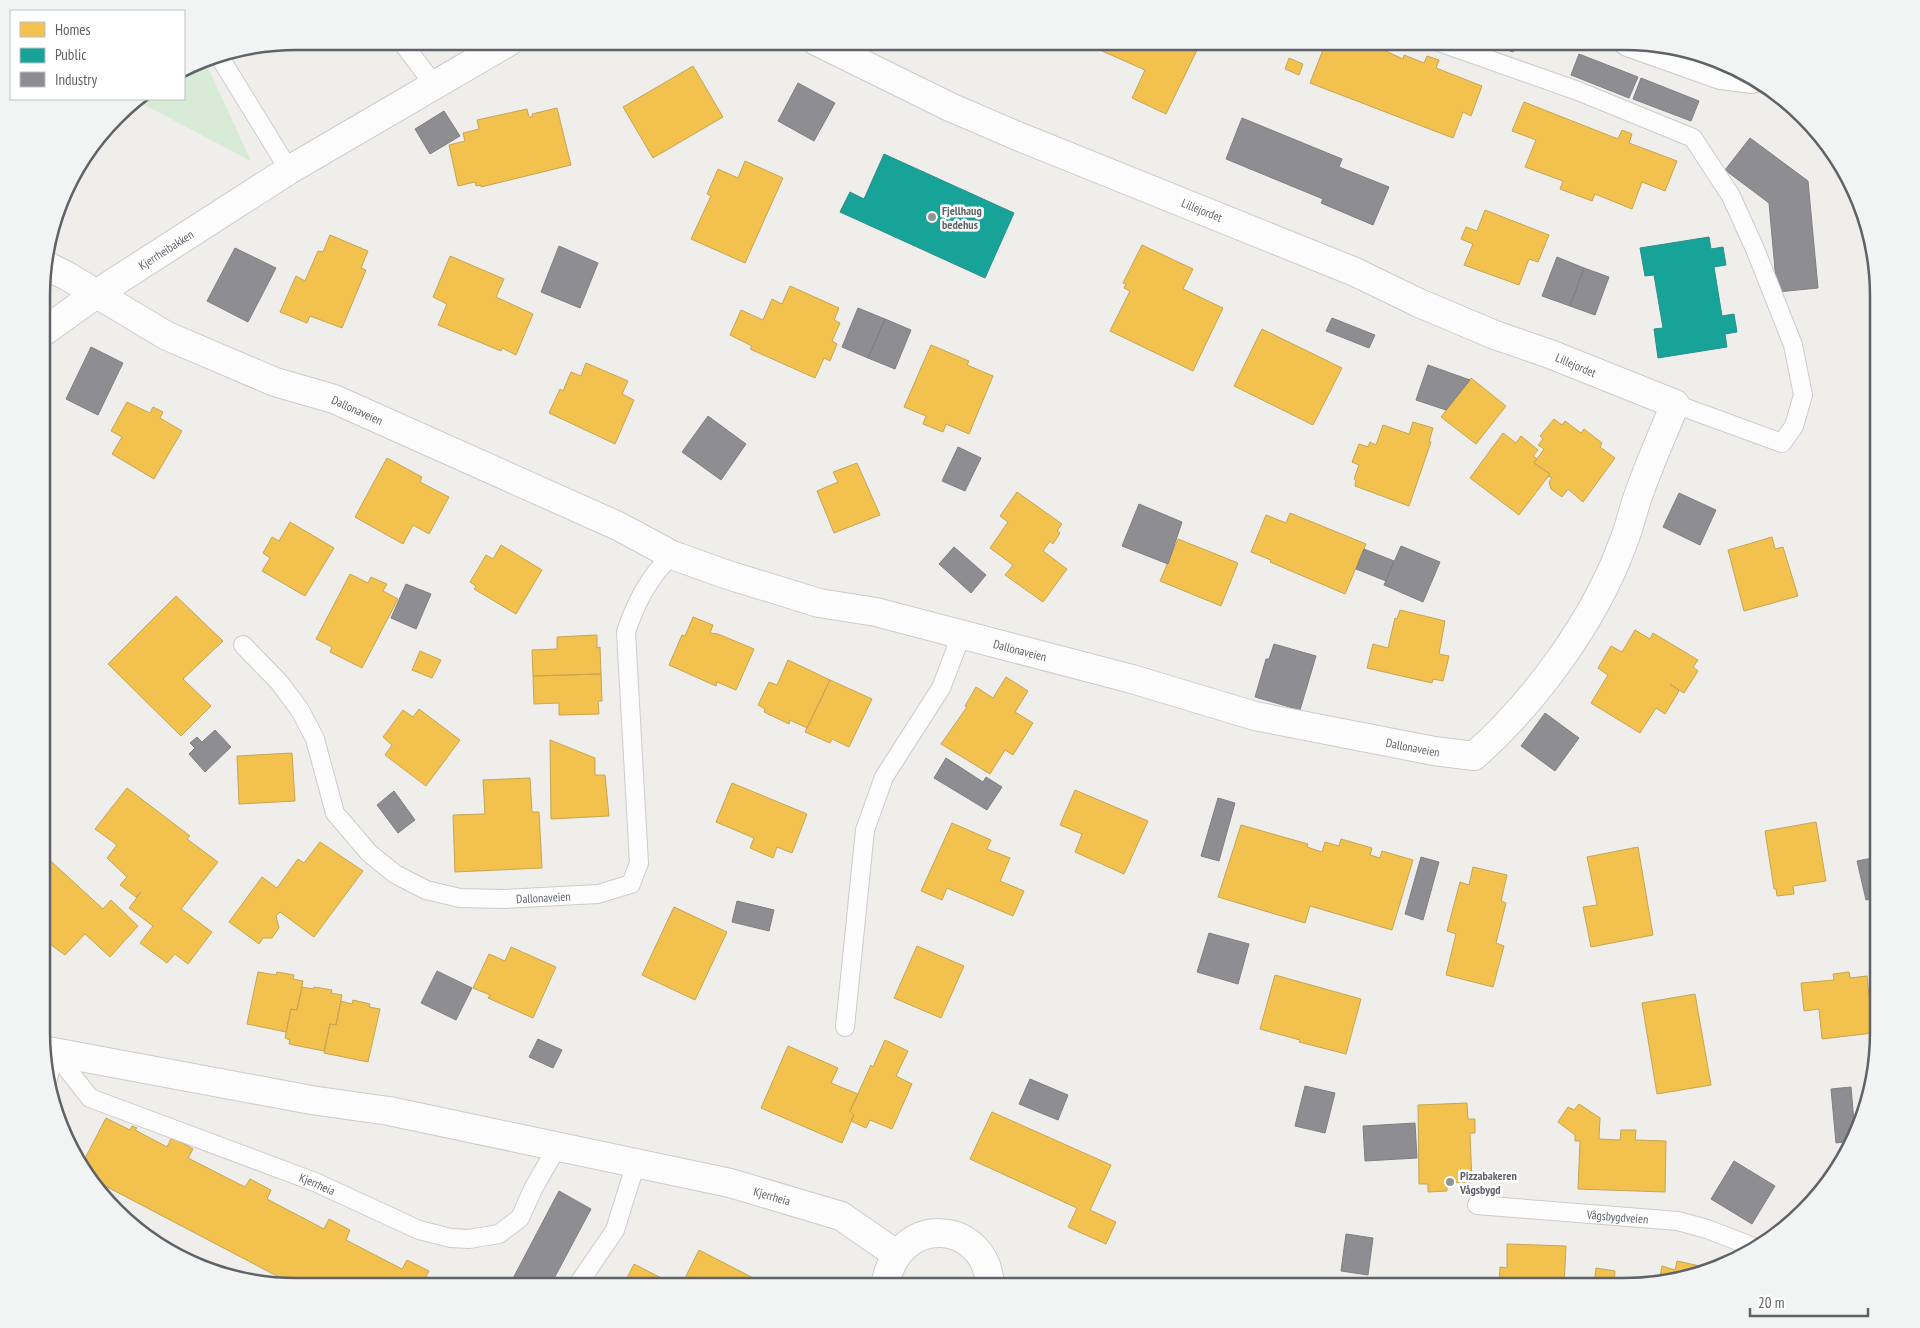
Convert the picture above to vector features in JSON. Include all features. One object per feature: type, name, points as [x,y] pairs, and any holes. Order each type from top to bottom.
[{"type":"street","name":"Kjerrheibakken","points":[[50,327],[96,294],[290,170],[495,50]]},
{"type":"street","name":"Lillejordet","points":[[832,50],[1015,136],[1355,272],[1419,303],[1495,335],[1550,354],[1675,404]]},
{"type":"street","points":[[1657,52],[1722,75],[1736,77]]},
{"type":"street","name":"Dallonaveien","points":[[52,268],[167,336],[275,382],[334,399],[562,503],[618,526],[672,555],[819,603],[876,612],[956,635],[1132,679],[1255,716],[1434,751],[1474,756],[1498,735],[1578,634],[1604,587],[1624,543],[1636,500],[1675,404]]},
{"type":"street","name":"Kjerrheia","points":[[51,1051],[311,1100],[389,1112],[730,1183],[841,1216],[896,1254]]},
{"type":"street","points":[[886,1278],[888,1270],[896,1254],[910,1241],[927,1234],[944,1233],[960,1238],[974,1247],[984,1260],[990,1278]]},
{"type":"lane","points":[[408,50],[435,86]]},
{"type":"lane","name":"Lillejordet","points":[[1462,50],[1578,91],[1693,138],[1730,196],[1755,249],[1793,346],[1803,395],[1794,426],[1782,443],[1675,404]]},
{"type":"lane","points":[[222,61],[290,170]]},
{"type":"lane","name":"Dallonaveien","points":[[243,645],[279,682],[300,710],[315,740],[335,813],[369,852],[395,874],[426,890],[460,898],[504,899],[598,894],[632,884],[640,863],[626,632],[636,603],[656,571],[672,555]]},
{"type":"lane","points":[[846,1027],[865,830],[884,778],[942,688],[956,649],[956,635]]},
{"type":"lane","name":"Kjerrheia","points":[[51,1054],[90,1098],[315,1182],[419,1230],[451,1238],[469,1240],[499,1234],[520,1218],[533,1189],[557,1147]]},
{"type":"lane","points":[[582,1278],[615,1230],[636,1163]]},
{"type":"lane","name":"Vågsbygdveien","points":[[1477,1205],[1678,1221],[1707,1229],[1748,1245]]},
{"type":"green space","points":[[208,67],[251,161],[142,104],[147,100],[185,100],[185,76]]},
{"type":"building: Homes","points":[[1100,50],[1197,50],[1166,114],[1132,98],[1145,70]]},
{"type":"building: Homes","points":[[1323,50],[1383,50],[1403,59],[1404,55],[1424,63],[1427,56],[1439,60],[1436,68],[1482,86],[1471,116],[1463,112],[1453,138],[1310,83]]},
{"type":"building: Homes","points":[[1289,58],[1303,64],[1299,75],[1285,69]]},
{"type":"building: Homes","points":[[693,66],[723,117],[653,158],[623,107]]},
{"type":"building: Homes","points":[[1524,102],[1618,139],[1622,130],[1632,134],[1629,143],[1677,161],[1665,191],[1642,182],[1632,209],[1595,194],[1592,201],[1560,189],[1563,181],[1525,167],[1536,140],[1512,131]]},
{"type":"building: Homes","points":[[557,108],[571,165],[481,187],[481,185],[476,186],[475,182],[458,186],[449,145],[465,141],[463,133],[479,129],[477,120],[527,109],[529,117],[533,117],[532,114]]},
{"type":"building: Homes","points":[[745,161],[783,178],[745,263],[691,239],[711,196],[707,194],[718,169],[738,178]]},
{"type":"building: Homes","points":[[1485,210],[1549,235],[1538,262],[1529,259],[1519,285],[1464,265],[1473,244],[1461,239],[1466,227],[1477,231]]},
{"type":"building: Homes","points":[[330,235],[368,251],[361,268],[366,270],[342,328],[310,316],[307,323],[280,312],[296,276],[305,281],[318,251],[323,252]]},
{"type":"building: Homes","points":[[1142,245],[1193,269],[1183,289],[1223,308],[1193,371],[1110,331],[1130,291],[1124,288],[1126,284],[1123,283]]},
{"type":"building: Homes","points":[[450,256],[504,279],[496,297],[533,314],[516,355],[502,348],[501,351],[438,325],[447,304],[433,297]]},
{"type":"building: Homes","points":[[790,286],[839,308],[834,320],[840,323],[832,341],[837,344],[830,361],[824,358],[815,378],[750,349],[752,346],[730,335],[741,310],[763,320],[772,299],[782,304]]},
{"type":"building: Homes","points":[[1262,329],[1342,368],[1313,425],[1234,386]]},
{"type":"building: Homes","points":[[931,345],[969,361],[967,365],[993,376],[969,434],[946,424],[943,432],[923,424],[926,416],[904,407]]},
{"type":"building: Homes","points":[[586,363],[628,381],[622,394],[634,400],[615,444],[549,413],[560,389],[563,391],[571,372],[581,376]]},
{"type":"building: Homes","points":[[1471,378],[1506,406],[1476,444],[1441,417]]},
{"type":"building: Homes","points":[[127,402],[150,413],[153,407],[163,412],[160,418],[182,431],[154,479],[112,454],[122,437],[111,431]]},
{"type":"building: Homes","points":[[1554,419],[1562,425],[1565,421],[1581,433],[1584,429],[1602,443],[1600,447],[1615,458],[1583,502],[1568,489],[1562,497],[1551,489],[1549,482],[1552,478],[1548,476],[1550,474],[1534,463],[1544,449],[1538,445],[1543,439],[1540,436]]},
{"type":"building: Homes","points":[[1413,422],[1433,428],[1429,442],[1431,442],[1409,506],[1355,486],[1356,481],[1354,479],[1359,465],[1352,462],[1359,444],[1368,447],[1370,442],[1376,445],[1383,425],[1409,434]]},
{"type":"building: Homes","points":[[1503,433],[1516,443],[1521,436],[1538,450],[1533,456],[1537,459],[1534,463],[1550,474],[1519,515],[1470,478]]},
{"type":"building: Homes","points":[[387,458],[422,477],[420,482],[449,497],[429,534],[413,525],[403,544],[355,517]]},
{"type":"building: Homes","points":[[857,463],[880,515],[834,533],[817,491],[838,482],[833,472]]},
{"type":"building: Homes","points":[[1017,492],[1062,524],[1057,531],[1060,533],[1053,544],[1050,541],[1043,551],[1067,569],[1043,602],[1005,575],[1013,565],[990,548],[1008,522],[1000,516]]},
{"type":"building: Homes","points":[[1290,513],[1366,544],[1345,594],[1251,552],[1266,515],[1286,523]]},
{"type":"building: Homes","points":[[290,522],[334,548],[305,596],[262,571],[270,558],[263,553],[272,537],[279,541]]},
{"type":"building: Homes","points":[[1772,537],[1775,549],[1783,547],[1798,596],[1744,611],[1728,550]]},
{"type":"building: Homes","points":[[1178,539],[1238,563],[1221,606],[1160,581]]},
{"type":"building: Homes","points":[[501,545],[542,570],[516,614],[474,589],[476,586],[470,582],[486,555],[493,559]]},
{"type":"building: Homes","points":[[350,574],[368,583],[371,577],[387,584],[383,591],[398,599],[362,668],[330,652],[332,647],[316,639]]},
{"type":"building: Homes","points":[[176,596],[223,641],[183,679],[211,706],[181,736],[108,664]]},
{"type":"building: Homes","points":[[1400,610],[1445,621],[1439,654],[1449,656],[1443,681],[1433,679],[1432,683],[1367,668],[1373,644],[1388,648],[1395,618],[1397,619]]},
{"type":"building: Homes","points":[[693,617],[713,625],[710,633],[718,634],[754,649],[736,690],[717,682],[716,686],[669,665],[682,635],[685,636]]},
{"type":"building: Homes","points":[[1635,630],[1650,639],[1653,633],[1698,660],[1693,667],[1698,671],[1684,693],[1670,684],[1679,691],[1665,714],[1656,708],[1640,733],[1591,703],[1608,675],[1598,668],[1611,646],[1622,652]]},
{"type":"building: Homes","points":[[597,635],[597,648],[600,647],[601,674],[533,676],[532,650],[557,649],[557,637]]},
{"type":"building: Homes","points":[[420,651],[441,660],[432,678],[412,670]]},
{"type":"building: Homes","points":[[788,660],[830,680],[807,728],[790,720],[789,724],[764,712],[765,709],[758,705],[769,682],[777,685]]},
{"type":"building: Homes","points":[[601,674],[602,701],[598,701],[599,714],[559,715],[559,703],[534,704],[533,676]]},
{"type":"building: Homes","points":[[1006,677],[1028,691],[1015,712],[1033,723],[1013,755],[1005,750],[990,774],[941,744],[967,707],[965,706],[976,687],[993,698]]},
{"type":"building: Homes","points":[[830,680],[872,699],[849,747],[832,739],[830,743],[805,732]]},
{"type":"building: Homes","points":[[419,709],[460,740],[426,786],[385,755],[392,745],[383,737],[403,710],[413,717]]},
{"type":"building: Homes","points":[[550,740],[595,758],[595,775],[605,775],[609,816],[551,819]]},
{"type":"building: Homes","points":[[292,753],[295,801],[239,804],[237,756]]},
{"type":"building: Homes","points":[[530,778],[532,812],[539,812],[542,868],[455,872],[453,815],[485,814],[483,780]]},
{"type":"building: Homes","points":[[732,783],[807,814],[792,853],[777,847],[773,858],[750,848],[754,838],[716,822]]},
{"type":"building: Homes","points":[[127,788],[190,836],[187,839],[218,862],[181,909],[212,932],[188,964],[175,954],[167,963],[140,943],[153,926],[129,908],[141,892],[136,897],[120,885],[127,877],[107,858],[117,845],[95,829]]},
{"type":"building: Homes","points":[[1075,790],[1148,821],[1124,874],[1075,852],[1082,834],[1060,825]]},
{"type":"building: Homes","points":[[1816,822],[1826,881],[1793,886],[1794,894],[1777,896],[1776,889],[1774,889],[1765,831]]},
{"type":"building: Homes","points":[[952,823],[991,840],[987,849],[1010,858],[1000,881],[1024,891],[1013,916],[947,888],[942,900],[921,891]]},
{"type":"building: Homes","points":[[1241,825],[1308,844],[1307,847],[1322,852],[1325,842],[1339,846],[1341,839],[1372,848],[1370,855],[1380,858],[1382,851],[1413,860],[1392,930],[1310,906],[1305,923],[1218,897]]},
{"type":"building: Homes","points":[[320,842],[363,871],[314,937],[280,912],[276,916],[279,928],[272,938],[263,938],[259,944],[229,922],[262,877],[277,888],[298,859],[304,863]]},
{"type":"building: Homes","points":[[1638,847],[1653,935],[1591,947],[1583,907],[1597,905],[1587,857]]},
{"type":"building: Homes","points":[[50,860],[103,909],[111,900],[138,926],[110,957],[85,934],[65,955],[50,944]]},
{"type":"building: Homes","points":[[1473,867],[1507,875],[1501,901],[1506,903],[1496,943],[1504,946],[1493,987],[1446,975],[1456,934],[1447,931],[1460,882],[1469,885]]},
{"type":"building: Homes","points":[[674,907],[727,932],[695,1000],[642,975]]},
{"type":"building: Homes","points":[[917,946],[964,966],[941,1018],[894,998]]},
{"type":"building: Homes","points":[[511,947],[556,967],[533,1018],[488,998],[490,995],[473,988],[489,954],[505,961]]},
{"type":"building: Homes","points":[[258,972],[276,975],[277,972],[294,975],[293,979],[303,981],[297,1010],[291,1009],[286,1032],[247,1024]]},
{"type":"building: Homes","points":[[1849,972],[1850,978],[1867,976],[1870,1004],[1870,1033],[1822,1039],[1819,1009],[1804,1011],[1801,983],[1834,980],[1833,974]]},
{"type":"building: Homes","points":[[1275,975],[1361,999],[1346,1054],[1299,1042],[1300,1040],[1260,1029]]},
{"type":"building: Homes","points":[[302,987],[332,990],[331,993],[342,995],[336,1025],[330,1024],[324,1051],[289,1044],[290,1040],[285,1038],[291,1009],[297,1010]]},
{"type":"building: Homes","points":[[1695,994],[1711,1085],[1657,1094],[1642,1003]]},
{"type":"building: Homes","points":[[353,1000],[370,1004],[369,1007],[380,1009],[368,1062],[324,1053],[330,1024],[336,1025],[341,1001],[352,1004]]},
{"type":"building: Homes","points":[[885,1040],[908,1051],[896,1076],[912,1084],[892,1129],[870,1120],[866,1128],[851,1121],[854,1115],[850,1111],[871,1065],[873,1067]]},
{"type":"building: Homes","points":[[788,1046],[838,1068],[831,1083],[858,1094],[850,1111],[854,1115],[842,1143],[761,1108]]},
{"type":"building: Homes","points":[[1467,1103],[1468,1119],[1475,1119],[1475,1133],[1470,1133],[1472,1182],[1447,1183],[1447,1191],[1428,1192],[1428,1184],[1419,1184],[1418,1105]]},
{"type":"building: Homes","points":[[1579,1104],[1600,1118],[1599,1139],[1620,1140],[1621,1130],[1636,1130],[1635,1140],[1666,1141],[1665,1192],[1578,1189],[1580,1141],[1575,1141],[1575,1135],[1558,1122],[1568,1107],[1574,1110]]},
{"type":"building: Homes","points":[[992,1112],[1111,1165],[1090,1210],[1116,1222],[1106,1244],[1068,1227],[1077,1208],[970,1159]]},
{"type":"building: Homes","points":[[106,1118],[130,1130],[132,1126],[137,1128],[135,1130],[167,1147],[172,1137],[193,1149],[188,1158],[245,1187],[250,1179],[271,1190],[267,1199],[324,1229],[329,1219],[350,1230],[346,1240],[402,1269],[407,1260],[429,1271],[425,1278],[279,1277],[104,1185],[85,1158]]},
{"type":"building: Homes","points":[[1507,1244],[1566,1246],[1564,1278],[1499,1278],[1500,1267],[1507,1268]]},
{"type":"building: Homes","points":[[699,1250],[753,1278],[685,1278]]},
{"type":"building: Homes","points":[[1677,1261],[1700,1266],[1660,1275],[1662,1266],[1675,1270]]},
{"type":"building: Homes","points":[[634,1264],[661,1278],[627,1278]]},
{"type":"building: Homes","points":[[1596,1268],[1615,1271],[1615,1278],[1595,1278]]},
{"type":"building: Public","name":"Fjellhaug bedehus","points":[[884,154],[1014,213],[985,278],[840,212],[850,192],[864,199]]},
{"type":"building: Public","points":[[1709,237],[1711,249],[1723,247],[1726,265],[1714,267],[1722,316],[1734,314],[1737,332],[1725,334],[1727,347],[1658,358],[1654,329],[1663,328],[1654,275],[1645,276],[1640,248]]},
{"type":"building: Industry","points":[[1579,54],[1638,77],[1629,98],[1571,75]]},
{"type":"building: Industry","points":[[1641,78],[1699,101],[1691,121],[1633,99]]},
{"type":"building: Industry","points":[[798,83],[835,103],[814,141],[778,121]]},
{"type":"building: Industry","points":[[444,111],[460,136],[430,154],[415,129]]},
{"type":"building: Industry","points":[[1242,118],[1342,159],[1339,167],[1389,187],[1373,225],[1321,203],[1323,199],[1226,159]]},
{"type":"building: Industry","points":[[1750,138],[1808,181],[1818,288],[1777,292],[1769,203],[1725,170]]},
{"type":"building: Industry","points":[[559,246],[598,263],[580,308],[541,292]]},
{"type":"building: Industry","points":[[235,248],[276,268],[248,322],[207,301]]},
{"type":"building: Industry","points":[[1557,257],[1584,268],[1570,306],[1542,296]]},
{"type":"building: Industry","points":[[1584,268],[1609,277],[1595,315],[1570,306]]},
{"type":"building: Industry","points":[[858,308],[885,319],[868,358],[842,347]]},
{"type":"building: Industry","points":[[1332,318],[1375,335],[1369,348],[1326,331]]},
{"type":"building: Industry","points":[[885,319],[911,330],[895,369],[868,358]]},
{"type":"building: Industry","points":[[91,347],[123,363],[98,415],[66,399]]},
{"type":"building: Industry","points":[[1428,365],[1470,380],[1446,410],[1416,400]]},
{"type":"building: Industry","points":[[708,416],[746,444],[721,480],[682,452]]},
{"type":"building: Industry","points":[[958,447],[981,458],[965,491],[942,481]]},
{"type":"building: Industry","points":[[1679,493],[1716,510],[1700,545],[1663,527]]},
{"type":"building: Industry","points":[[1139,504],[1182,522],[1168,564],[1122,546]]},
{"type":"building: Industry","points":[[1401,546],[1440,562],[1423,602],[1384,585]]},
{"type":"building: Industry","points":[[954,547],[986,575],[971,593],[939,564]]},
{"type":"building: Industry","points":[[1364,549],[1394,561],[1386,581],[1356,569]]},
{"type":"building: Industry","points":[[406,584],[431,594],[416,629],[391,618]]},
{"type":"building: Industry","points":[[1274,644],[1316,656],[1300,710],[1255,697],[1266,659],[1269,659]]},
{"type":"building: Industry","points":[[1545,713],[1579,738],[1555,771],[1521,746]]},
{"type":"building: Industry","points":[[215,730],[231,747],[205,772],[189,754],[195,748],[190,743],[197,737],[202,742]]},
{"type":"building: Industry","points":[[946,758],[983,782],[986,777],[1002,787],[987,810],[934,778]]},
{"type":"building: Industry","points":[[394,791],[415,820],[398,833],[377,805]]},
{"type":"building: Industry","points":[[1218,798],[1235,803],[1219,861],[1201,856]]},
{"type":"building: Industry","points":[[1421,857],[1439,862],[1423,920],[1405,914]]},
{"type":"building: Industry","points":[[1870,859],[1870,899],[1866,900],[1857,861]]},
{"type":"building: Industry","points":[[737,901],[774,910],[769,931],[732,922]]},
{"type":"building: Industry","points":[[1209,933],[1249,944],[1238,984],[1197,972]]},
{"type":"building: Industry","points":[[437,971],[472,988],[456,1020],[421,1003]]},
{"type":"building: Industry","points":[[538,1039],[562,1050],[553,1068],[529,1057]]},
{"type":"building: Industry","points":[[1030,1079],[1068,1095],[1058,1120],[1019,1104]]},
{"type":"building: Industry","points":[[1305,1086],[1335,1093],[1325,1133],[1295,1126]]},
{"type":"building: Industry","points":[[1851,1087],[1854,1119],[1845,1142],[1836,1143],[1831,1089]]},
{"type":"building: Industry","points":[[1415,1123],[1417,1158],[1365,1161],[1363,1126]]},
{"type":"building: Industry","points":[[1734,1161],[1775,1186],[1752,1224],[1711,1199]]},
{"type":"building: Industry","points":[[559,1191],[591,1209],[554,1278],[513,1278]]},
{"type":"building: Industry","points":[[1346,1234],[1373,1238],[1368,1275],[1341,1271]]},
{"type":"place","name":"Fjellhaug bedehus","points":[[932,217]]},
{"type":"place","name":"Pizzabakeren Vågsbygd","points":[[1450,1182]]}]
